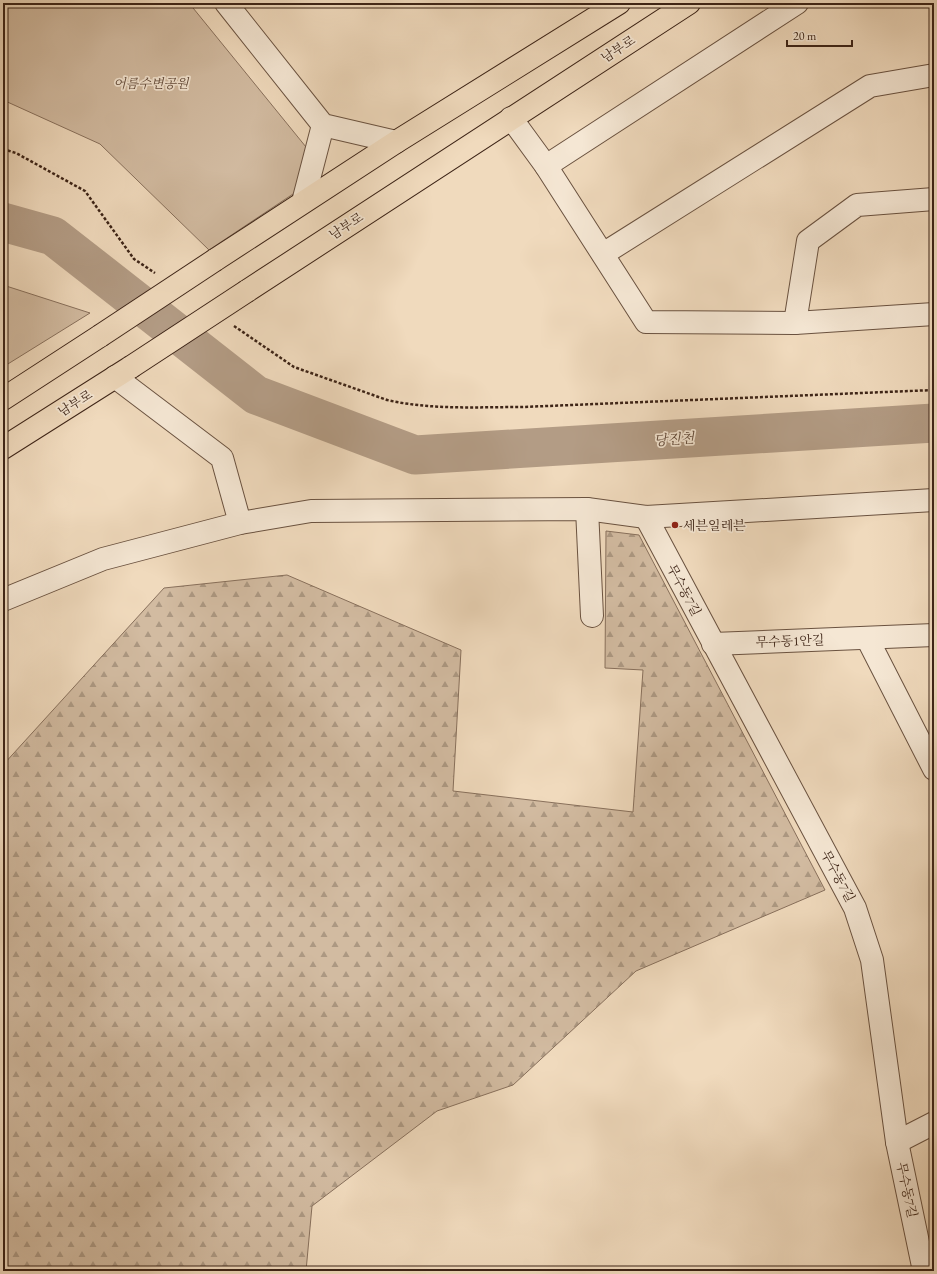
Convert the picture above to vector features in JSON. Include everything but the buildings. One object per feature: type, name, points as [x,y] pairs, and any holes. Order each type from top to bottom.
[{"type":"main road","points":[[3,399],[396,142],[619,3]]},
{"type":"main road","name":"남부로","points":[[3,448],[123,372],[689,3]]},
{"type":"street","points":[[226,3],[322,125],[396,142]]},
{"type":"street","points":[[546,166],[797,3]]},
{"type":"street","points":[[603,254],[870,86],[934,75]]},
{"type":"street","points":[[511,118],[546,166],[646,322],[795,322],[934,314]]},
{"type":"street","points":[[303,202],[322,125]]},
{"type":"street","points":[[795,322],[808,241],[857,205],[934,199]]},
{"type":"street","points":[[123,372],[222,458],[240,523]]},
{"type":"street","points":[[3,600],[103,559],[240,523],[311,511],[587,509],[646,517],[934,500]]},
{"type":"street","points":[[587,509],[592,616]]},
{"type":"street","name":"무수동7길","points":[[646,517],[855,908],[872,960],[897,1142],[924,1271]]},
{"type":"street","name":"무수동1안길","points":[[713,644],[934,635]]},
{"type":"street","points":[[867,638],[934,769]]},
{"type":"street","points":[[897,1142],[934,1123]]},
{"type":"path","points":[[3,149],[16,153],[85,191],[134,259],[157,275]]},
{"type":"path","points":[[229,323],[294,367],[387,400],[401,403],[454,406],[523,407],[934,390]]},
{"type":"green space","name":"어름수변공원","points":[[3,3],[189,3],[306,147],[296,192],[209,250],[100,144],[3,100]]},
{"type":"green space","points":[[3,285],[90,313],[3,367]]},
{"type":"green space","points":[[606,531],[639,535],[825,890],[636,971],[513,1085],[437,1111],[312,1206],[306,1271],[3,1271],[3,765],[164,588],[287,575],[461,650],[453,791],[633,812],[643,670],[605,668]]},
{"type":"waterway","name":"당진천","points":[[3,222],[53,236],[256,395],[415,455],[934,423]]},
{"type":"place","name":"세븐일레븐","points":[[675,525]]}]
